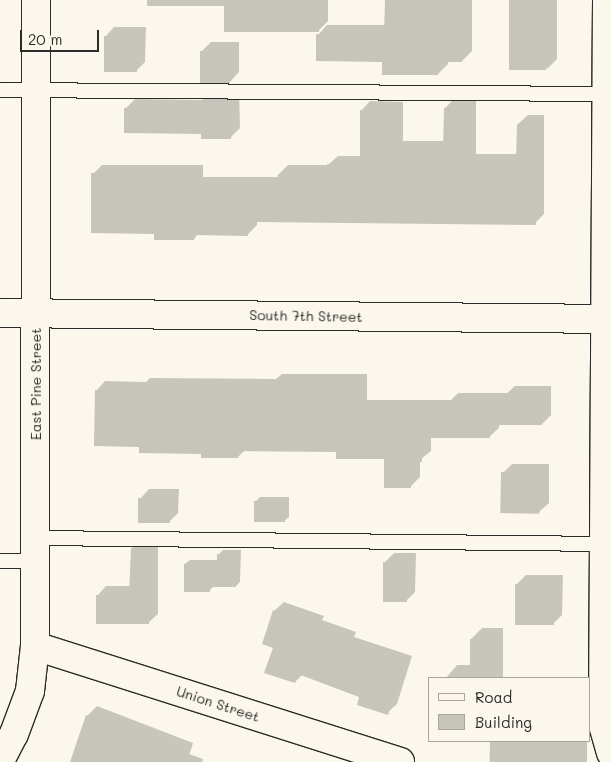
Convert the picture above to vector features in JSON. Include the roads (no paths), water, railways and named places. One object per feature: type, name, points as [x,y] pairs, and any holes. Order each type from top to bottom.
[{"type":"street","name":"East Pine Street","points":[[0,761],[14,734],[30,691],[35,646],[36,0]]},
{"type":"street","points":[[607,0],[607,544],[603,726],[611,753]]},
{"type":"street","name":"South 7th Street","points":[[0,312],[608,319]]},
{"type":"street","name":"Union Street","points":[[35,646],[400,762]]},
{"type":"lane","points":[[0,90],[608,94]]},
{"type":"lane","points":[[0,561],[35,550],[607,544]]}]
